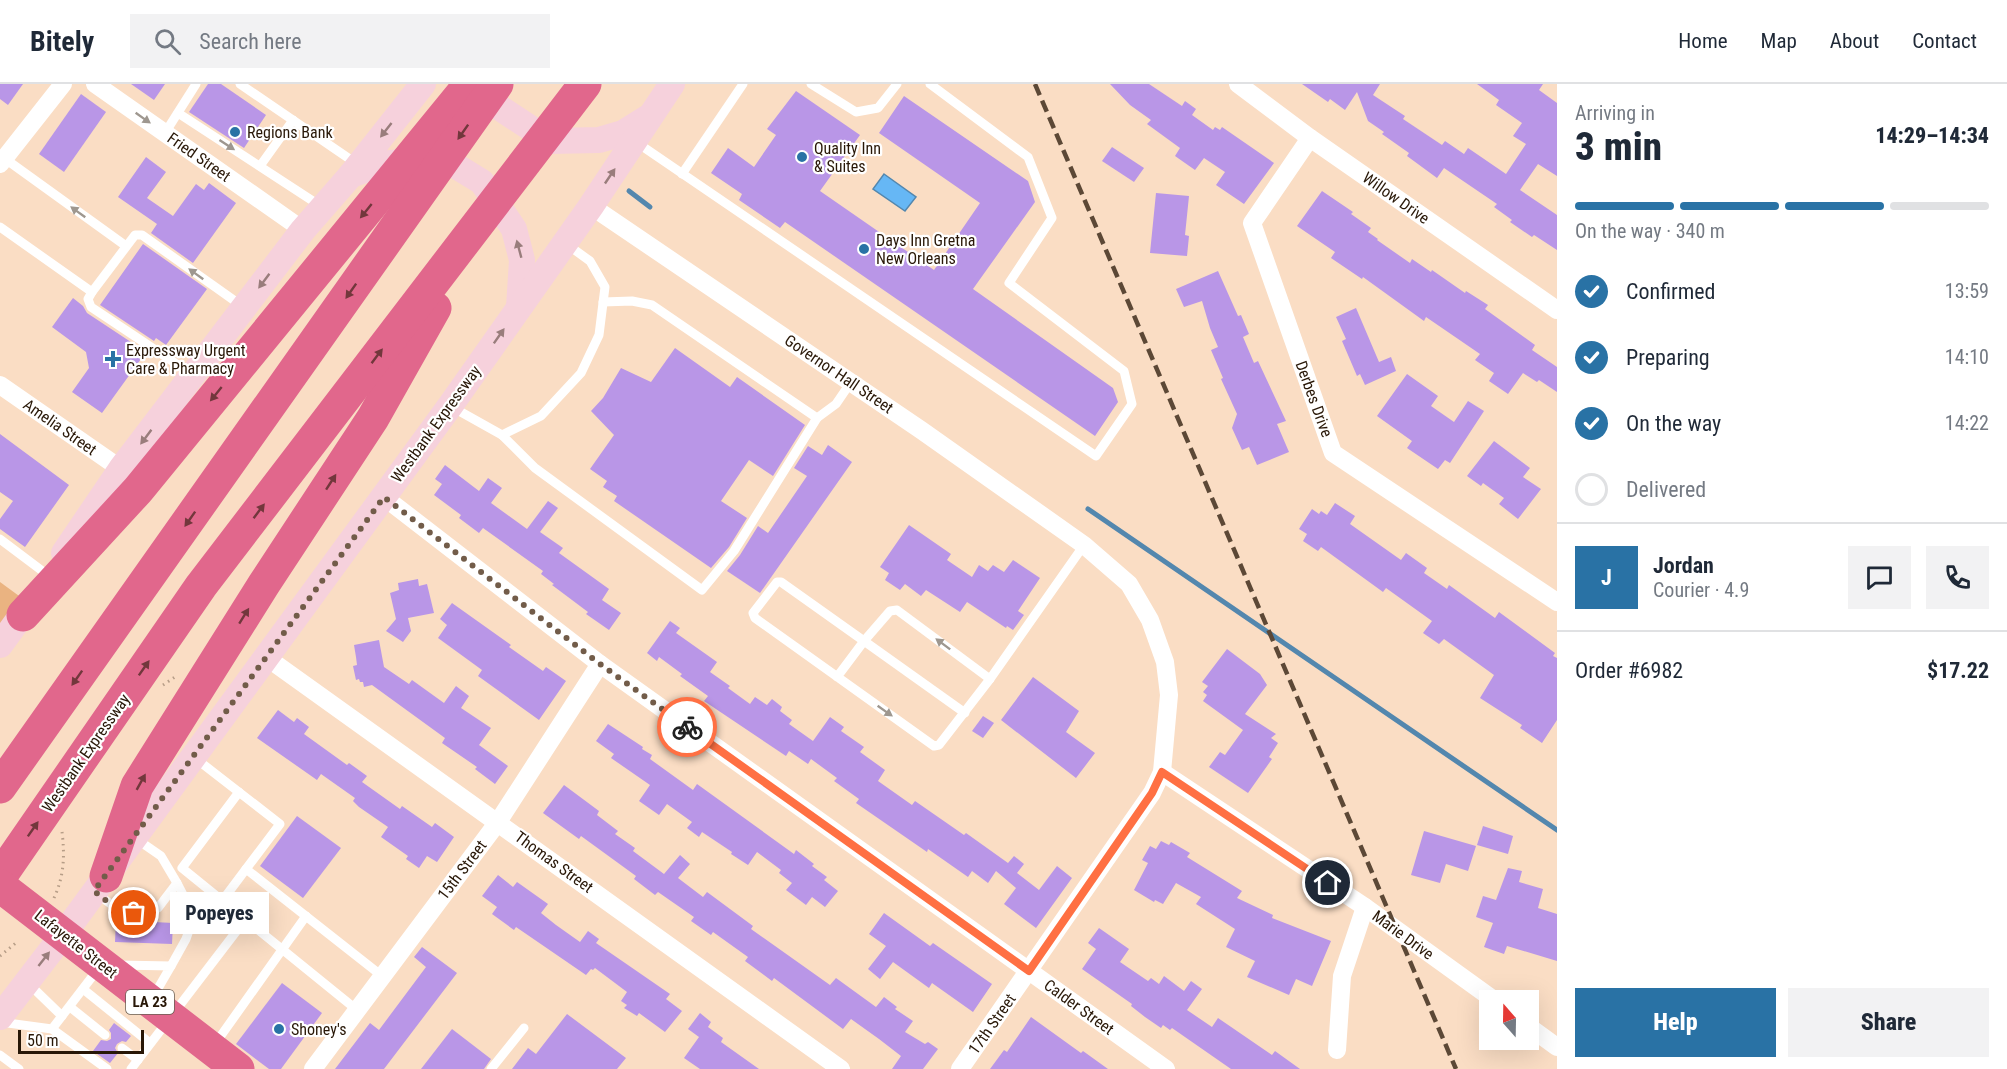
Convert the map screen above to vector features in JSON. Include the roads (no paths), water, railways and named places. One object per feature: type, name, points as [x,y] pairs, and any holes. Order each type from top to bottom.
[{"type":"highway","points":[[22,615],[130,479],[470,84]]},
{"type":"highway","points":[[0,787],[497,84]]},
{"type":"highway","points":[[100,883],[137,786],[264,584],[373,418],[458,268],[585,84]]},
{"type":"highway","name":"Westbank Expressway","points":[[0,877],[201,586],[585,84]]},
{"type":"highway","name":"Lafayette Street","points":[[0,886],[63,934],[93,976],[160,1009],[238,1069]]},
{"type":"main road","points":[[0,645],[49,576],[130,479],[193,375],[303,230],[355,170],[423,84]]},
{"type":"main road","points":[[480,84],[488,100],[550,141],[599,140],[624,133],[649,117]]},
{"type":"main road","name":"Westbank Expressway","points":[[0,1017],[450,406],[591,206],[672,84]]},
{"type":"main road","points":[[355,170],[381,164],[421,160],[451,163],[482,183],[514,229],[522,260],[519,307]]},
{"type":"street","points":[[2,161],[63,84]]},
{"type":"street","name":"Fried Street","points":[[95,84],[303,230]]},
{"type":"street","name":"Willow Drive","points":[[1238,84],[1310,138],[1557,310]]},
{"type":"street","name":"Derbes Drive","points":[[1310,138],[1252,223],[1333,453],[1557,602]]},
{"type":"street","name":"Governor Hall Street","points":[[591,206],[851,382],[1084,545]]},
{"type":"street","name":"Amelia Street","points":[[0,385],[130,479]]},
{"type":"street","name":"Calder Street","points":[[384,497],[600,664],[1166,1069]]},
{"type":"street","name":"17th Street","points":[[960,1069],[1152,793],[1162,772],[1169,695],[1165,662],[1150,620],[1129,584],[1084,545]]},
{"type":"street","name":"Thomas Street","points":[[266,657],[841,1069]]},
{"type":"street","name":"15th Street","points":[[313,1069],[498,822],[600,664]]},
{"type":"street","name":"Marie Drive","points":[[1162,772],[1365,907],[1480,990]]},
{"type":"street","points":[[1337,1050],[1342,976],[1365,907]]},
{"type":"street","points":[[1539,1034],[1557,1047]]},
{"type":"lane","points":[[165,133],[196,84]]},
{"type":"lane","points":[[240,84],[293,120],[355,170]]},
{"type":"lane","points":[[682,174],[743,84]]},
{"type":"lane","points":[[811,84],[856,112],[878,108],[897,84]]},
{"type":"lane","points":[[634,141],[1096,456],[1132,404],[1124,371],[1009,283],[1052,218],[1028,157],[930,84]]},
{"type":"lane","points":[[178,113],[323,207]]},
{"type":"lane","points":[[260,166],[293,120]]},
{"type":"lane","points":[[2,161],[126,246]]},
{"type":"lane","points":[[0,227],[92,292]]},
{"type":"lane","points":[[193,375],[91,307],[88,299],[92,292],[126,246],[135,235],[142,235],[244,308]]},
{"type":"lane","points":[[502,435],[541,416],[581,373],[599,335],[605,287],[591,261],[565,242]]},
{"type":"lane","points":[[603,302],[632,301],[652,306],[818,418]]},
{"type":"lane","points":[[450,406],[502,435],[535,468],[702,590],[734,550],[818,418],[836,404],[851,382]]},
{"type":"lane","points":[[0,539],[49,576]]},
{"type":"lane","points":[[965,713],[782,582],[777,582],[753,612],[754,618],[934,746],[942,744],[965,713],[990,679],[1084,545]]},
{"type":"lane","points":[[837,677],[890,611],[897,610],[990,679]]},
{"type":"lane","points":[[193,756],[280,824],[222,901]]},
{"type":"lane","points":[[239,792],[182,868],[357,1010]]},
{"type":"lane","points":[[131,1069],[150,1043],[171,966],[186,939],[194,916],[161,856],[134,837]]},
{"type":"lane","points":[[246,869],[382,976]]},
{"type":"lane","points":[[100,883],[118,910],[134,913],[158,908],[177,883]]},
{"type":"lane","points":[[211,1049],[306,916]]},
{"type":"lane","points":[[160,1009],[245,920]]},
{"type":"lane","points":[[52,1029],[93,976],[171,966]]},
{"type":"lane","points":[[93,976],[150,1043]]},
{"type":"lane","points":[[27,982],[62,1016]]},
{"type":"lane","points":[[70,1007],[105,1035]]},
{"type":"lane","points":[[0,1022],[52,1029],[107,1069]]},
{"type":"lane","points":[[491,1069],[524,1028]]},
{"type":"lane","points":[[122,1048],[138,1060]]},
{"type":"lane","points":[[0,1055],[19,1069]]},
{"type":"water","points":[[884,174],[916,197],[905,211],[873,189]]},
{"type":"waterway","points":[[629,191],[650,207]]},
{"type":"waterway","points":[[1088,509],[1557,830]]},
{"type":"railway","points":[[1035,84],[1456,1069]]},
{"type":"place","name":"Regions Bank","points":[[235,132]]},
{"type":"place","name":"Quality Inn & Suites","points":[[802,157]]},
{"type":"place","name":"Days Inn Gretna New Orleans","points":[[864,249]]},
{"type":"place","name":"Expressway Urgent Care & Pharmacy","points":[[113,359]]},
{"type":"place","name":"Popeyes","points":[[134,913]]},
{"type":"place","name":"Shoney's","points":[[279,1029]]}]
